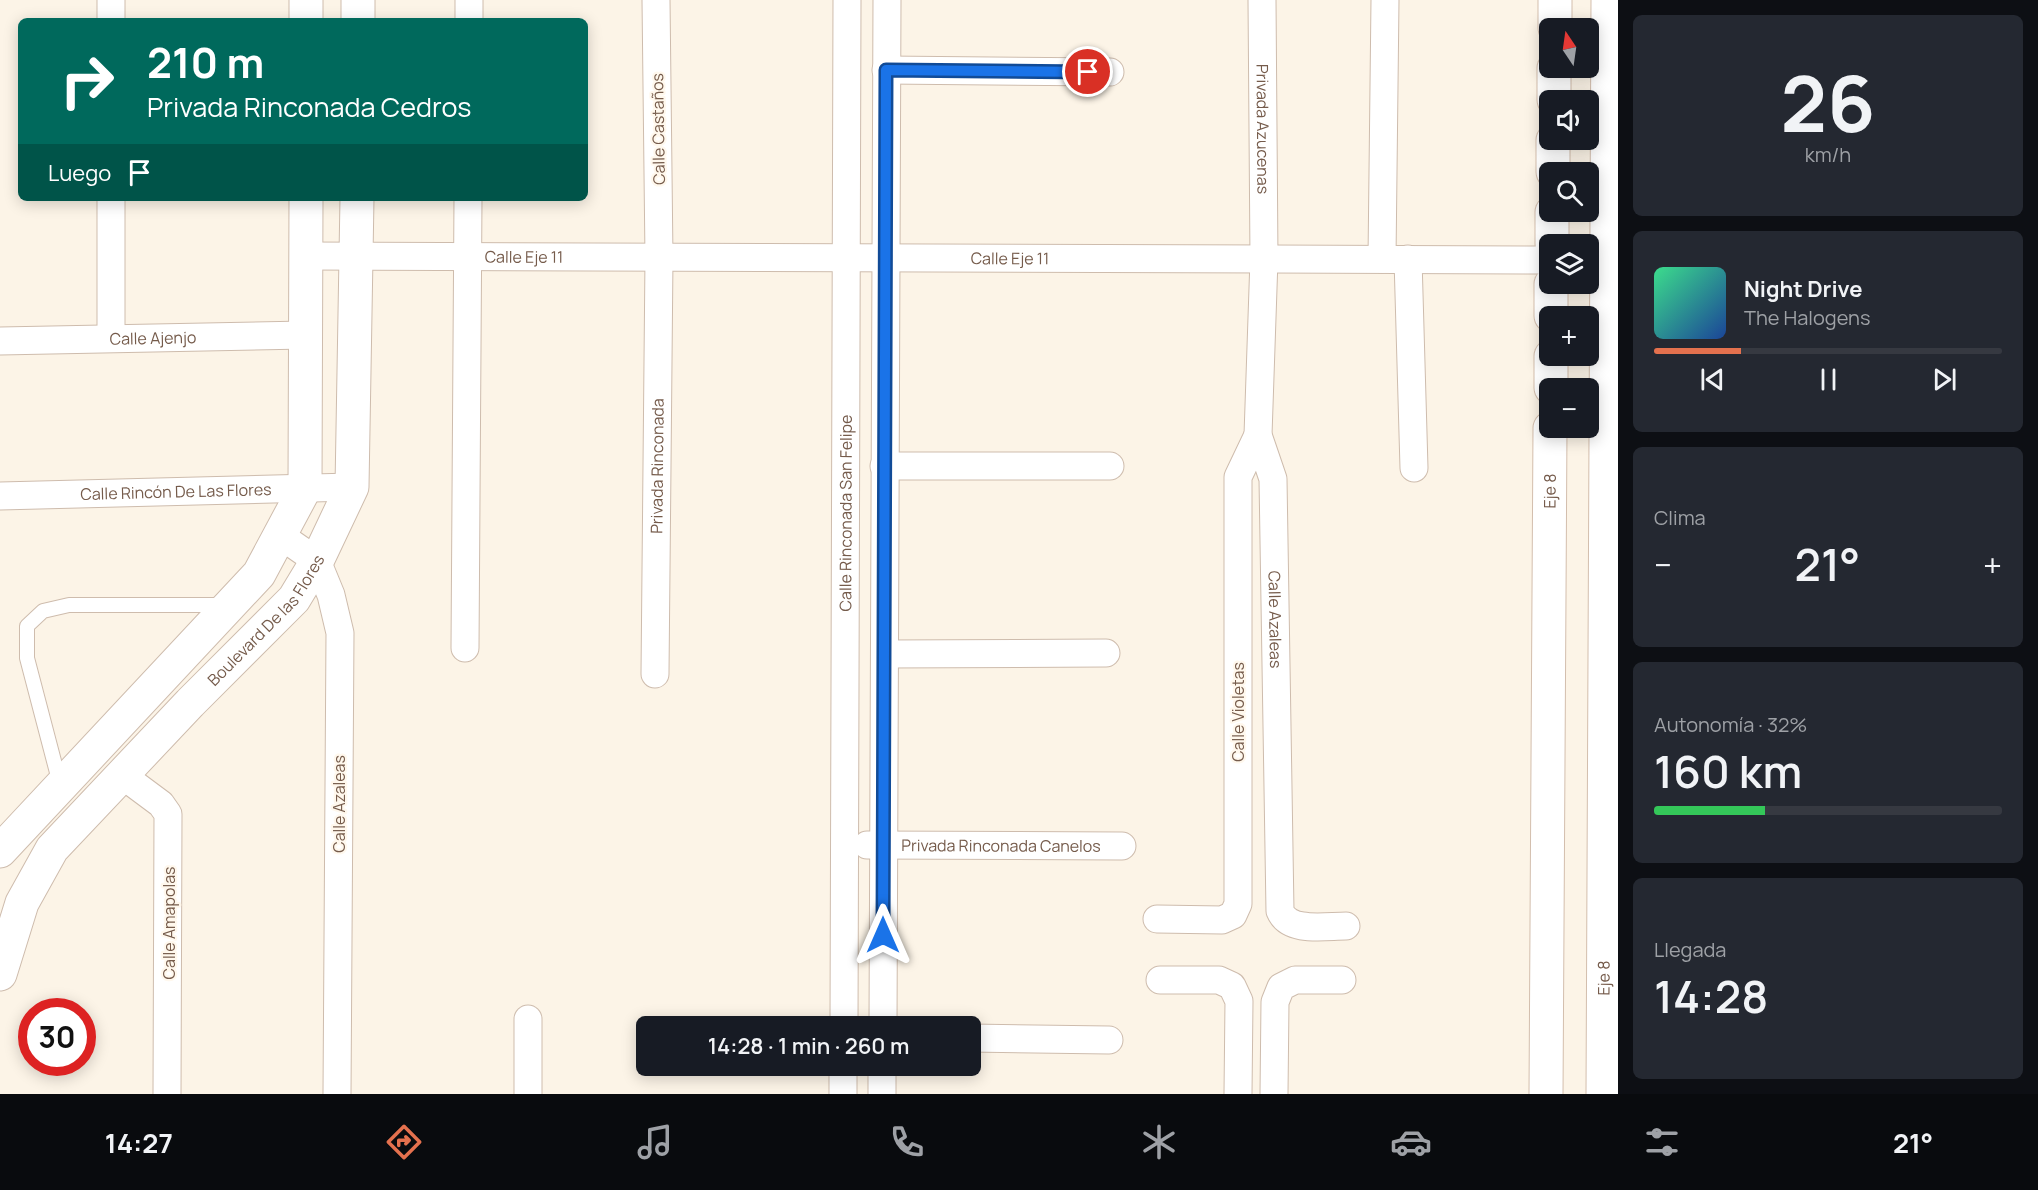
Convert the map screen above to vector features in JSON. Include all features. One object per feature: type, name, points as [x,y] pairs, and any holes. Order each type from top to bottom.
[{"type":"main road","points":[[306,0],[306,18]]},
{"type":"main road","points":[[358,0],[358,18]]},
{"type":"main road","points":[[1555,0],[1555,18]]},
{"type":"main road","name":"Eje 8","points":[[1603,1094],[1611,835],[1604,259],[1608,0]]},
{"type":"main road","name":"Boulevard De las Flores","points":[[1,846],[259,574],[305,488],[306,201]]},
{"type":"main road","name":"Boulevard De las Flores","points":[[0,974],[22,903],[52,849],[294,600],[317,561],[352,487],[357,201]]},
{"type":"main road","name":"Eje 8","points":[[1546,1094],[1550,438]]},
{"type":"street","points":[[111,0],[111,18]]},
{"type":"street","points":[[469,0],[469,18]]},
{"type":"street","name":"Calle Castaños","points":[[656,0],[659,258]]},
{"type":"street","name":"Calle Rinconada San Felipe","points":[[844,1016],[847,0]]},
{"type":"street","points":[[883,1016],[887,0]]},
{"type":"street","name":"Privada Azucenas","points":[[1262,0],[1264,259]]},
{"type":"street","points":[[1384,0],[1395,259],[1414,468]]},
{"type":"street","points":[[886,70],[1110,72]]},
{"type":"street","points":[[111,201],[111,338]]},
{"type":"street","points":[[465,648],[468,201]]},
{"type":"street","name":"Calle Eje 11","points":[[306,256],[1539,260]]},
{"type":"street","name":"Privada Rinconada","points":[[655,675],[659,258]]},
{"type":"street","name":"Calle Azaleas","points":[[1264,259],[1258,435],[1273,479],[1280,911],[1284,920],[1293,925],[1346,926]]},
{"type":"street","name":"Calle Ajenjo","points":[[0,341],[306,335]]},
{"type":"street","name":"Calle Violetas","points":[[1157,920],[1222,920],[1233,915],[1238,904],[1238,477],[1258,435]]},
{"type":"street","points":[[884,466],[1110,466]]},
{"type":"street","name":"Calle Rincón De Las Flores","points":[[0,496],[352,487]]},
{"type":"street","points":[[281,536],[317,561]]},
{"type":"street","name":"Calle Azaleas","points":[[317,561],[331,595],[340,633],[337,1094]]},
{"type":"street","points":[[885,654],[1106,653]]},
{"type":"street","name":"Calle Amapolas","points":[[122,775],[161,804],[168,814],[168,1094]]},
{"type":"street","name":"Privada Rinconada Canelos","points":[[845,846],[1122,846]]},
{"type":"street","points":[[1160,980],[1219,980],[1232,986],[1239,1001],[1238,1094]]},
{"type":"street","points":[[1274,1094],[1275,1002],[1281,987],[1295,980],[1342,980]]},
{"type":"street","points":[[528,1019],[528,1094]]},
{"type":"street","points":[[981,1038],[1108,1040]]},
{"type":"street","points":[[843,1076],[843,1094]]},
{"type":"street","points":[[882,1076],[882,1094]]},
{"type":"lane","points":[[60,784],[27,658],[27,626],[43,611],[69,605],[230,605]]},
{"type":"route","points":[[883,935],[886,70],[1088,72]]}]
